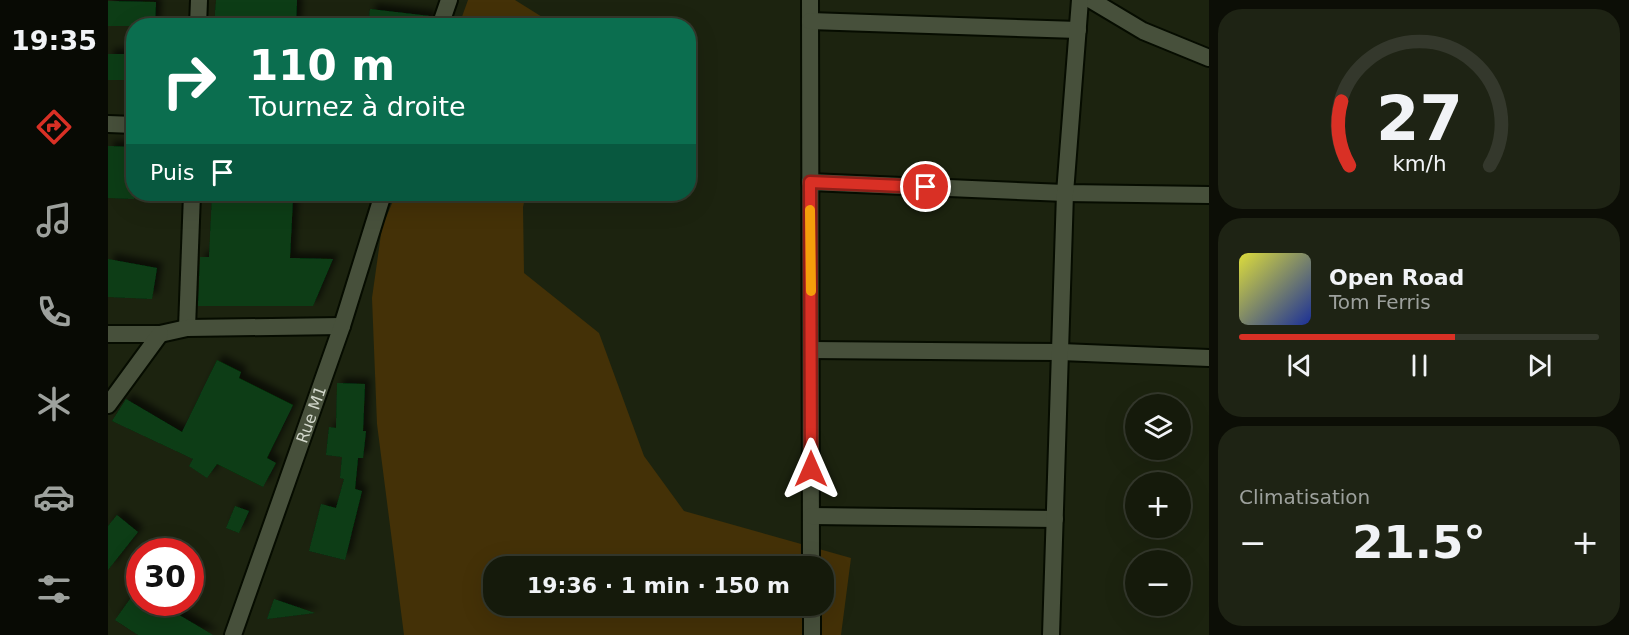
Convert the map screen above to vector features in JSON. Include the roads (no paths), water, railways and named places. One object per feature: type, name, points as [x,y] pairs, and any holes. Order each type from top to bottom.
[{"type":"street","points":[[198,18],[199,0]]},
{"type":"street","points":[[443,18],[449,0]]},
{"type":"street","points":[[810,0],[811,556]]},
{"type":"street","points":[[1052,635],[1065,193],[1080,0]]},
{"type":"street","points":[[1091,0],[1143,31],[1209,58]]},
{"type":"street","points":[[810,21],[1078,30]]},
{"type":"street","points":[[108,124],[126,125]]},
{"type":"street","points":[[810,182],[1065,193],[1209,195]]},
{"type":"street","points":[[187,328],[192,201]]},
{"type":"street","name":"Rue M1","points":[[233,635],[342,327],[382,201]]},
{"type":"street","points":[[108,334],[160,334],[187,328],[342,327]]},
{"type":"street","points":[[108,405],[160,334]]},
{"type":"street","points":[[811,350],[1061,352],[1209,358]]},
{"type":"street","points":[[811,516],[1055,519]]},
{"type":"street","points":[[812,616],[812,635]]}]
